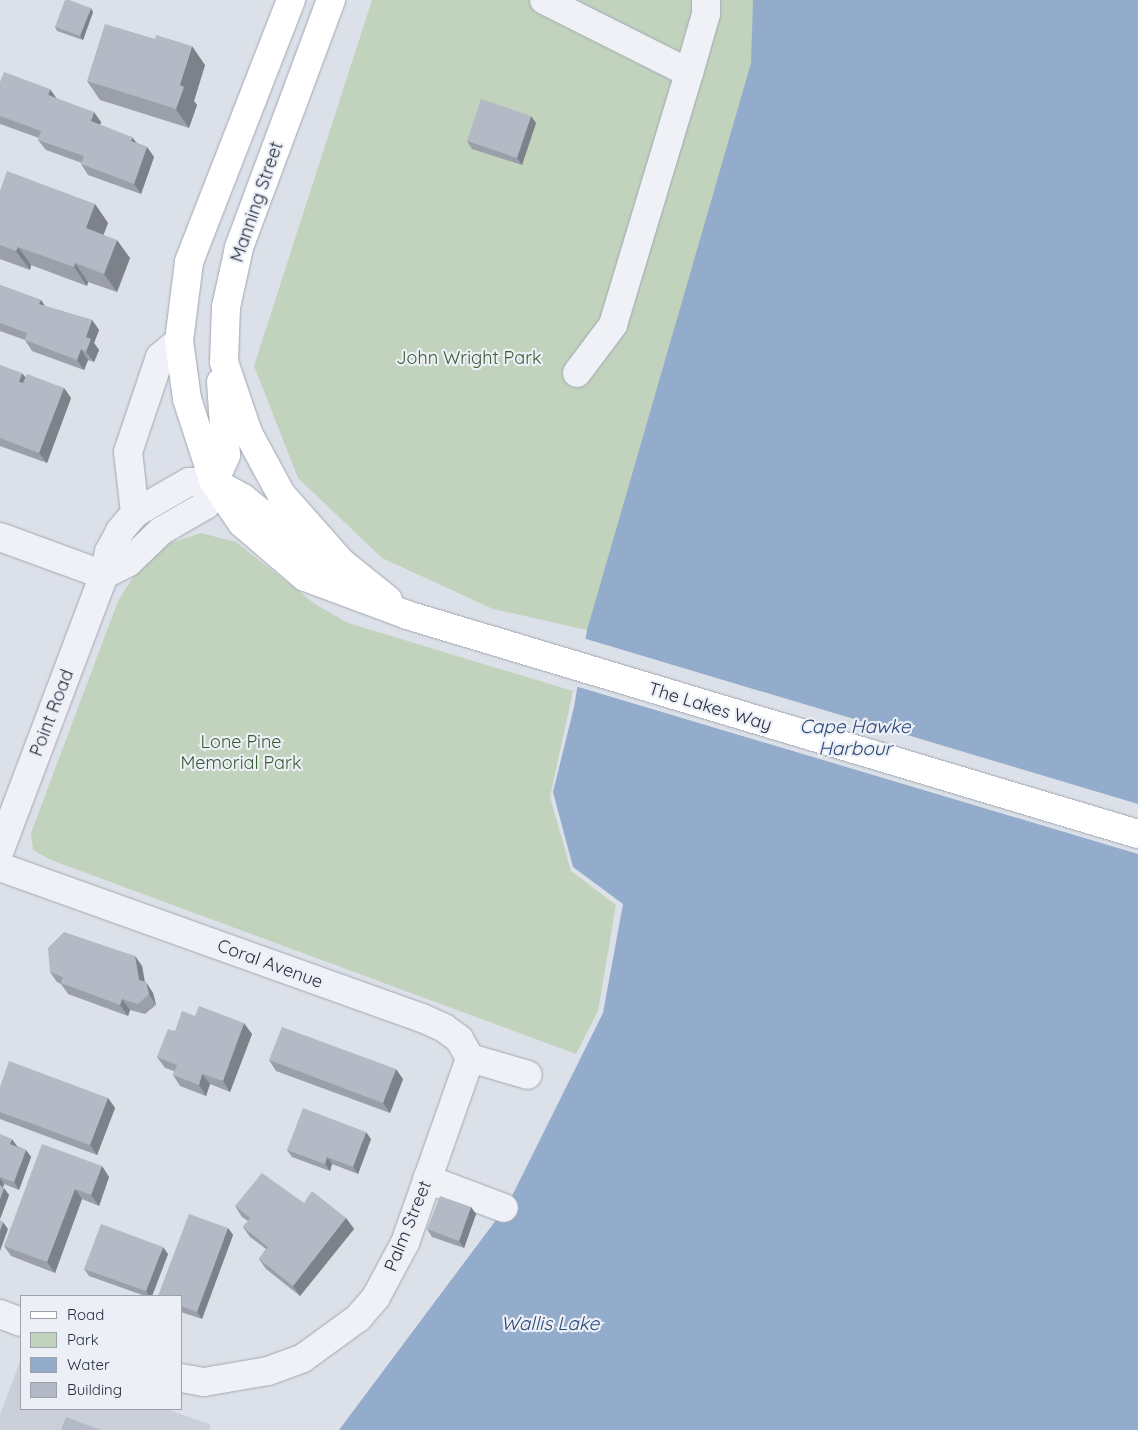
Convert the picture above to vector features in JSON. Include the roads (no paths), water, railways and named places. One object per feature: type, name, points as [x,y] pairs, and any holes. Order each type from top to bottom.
[{"type":"main road","name":"Manning Street","points":[[291,0],[189,262],[179,341],[186,399],[214,482],[242,523],[305,577],[407,615],[541,656]]},
{"type":"main road","name":"Manning Street","points":[[331,0],[238,248],[226,307],[224,362],[248,433],[281,494],[342,563],[407,615]]},
{"type":"main road","points":[[224,362],[219,389],[226,455],[214,482],[243,498],[313,555],[342,563]]},
{"type":"main road","name":"The Lakes Way","points":[[541,656],[1138,834]]},
{"type":"street","points":[[544,0],[689,72]]},
{"type":"street","points":[[577,373],[613,325],[706,14],[706,0]]},
{"type":"street","points":[[135,513],[128,452],[160,357],[179,341]]},
{"type":"street","name":"Point Road","points":[[0,850],[104,575],[108,552],[135,513],[189,482],[214,482]]},
{"type":"street","points":[[0,537],[104,575],[130,562],[161,531],[206,505],[214,482]]},
{"type":"street","name":"Coral Avenue","points":[[0,867],[422,1018],[459,1039],[470,1058]]},
{"type":"street","points":[[470,1058],[528,1075]]},
{"type":"street","name":"Palm Street","points":[[182,1378],[204,1382],[268,1371],[303,1358],[333,1339],[358,1318],[393,1269],[470,1058]]},
{"type":"street","points":[[427,1179],[504,1208]]},
{"type":"street","points":[[0,1314],[20,1322]]},
{"type":"water","name":"Cape Hawke Harbour","points":[[753,0],[1138,0],[1138,1430],[339,1430],[508,1204],[603,1013],[623,904],[573,867],[553,792],[574,707],[587,630],[751,63]]},
{"type":"park label","name":"John Wright Park","points":[[469,358]]},
{"type":"park label","name":"Lone Pine Memorial Park","points":[[241,753]]},
{"type":"water label","name":"Wallis Lake","points":[[550,1324]]}]
